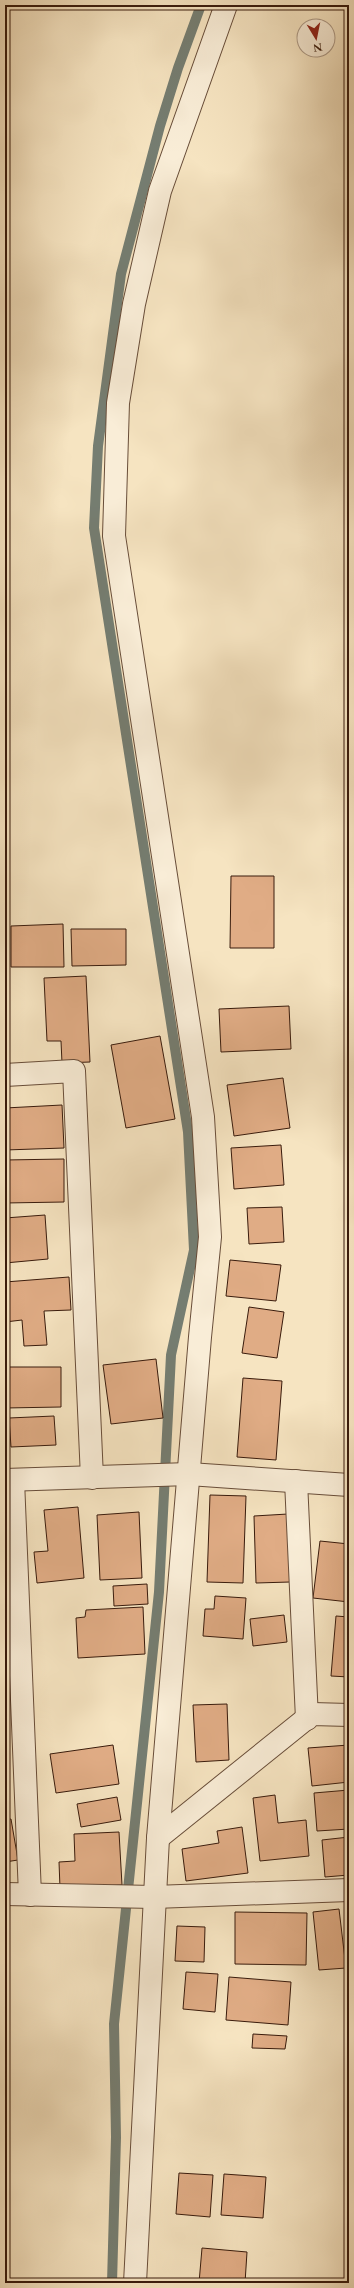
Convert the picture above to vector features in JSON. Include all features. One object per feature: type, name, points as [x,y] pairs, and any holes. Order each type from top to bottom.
[{"type":"street","points":[[135,2283],[158,1838],[200,1337],[210,1237],[203,1117],[114,536],[118,403],[134,304],[160,191],[226,5]]},
{"type":"street","points":[[5,1075],[74,1071],[92,1478]]},
{"type":"street","points":[[30,1895],[9,1480],[189,1474],[349,1485]]},
{"type":"street","points":[[296,1481],[306,1719]]},
{"type":"street","points":[[158,1838],[312,1714],[349,1715]]},
{"type":"street","points":[[5,1894],[154,1897],[349,1890]]},
{"type":"building","points":[[231,876],[274,876],[274,948],[230,948]]},
{"type":"building","points":[[63,924],[64,967],[11,967],[11,926]]},
{"type":"building","points":[[71,929],[126,929],[126,965],[72,966]]},
{"type":"building","points":[[86,976],[90,1062],[62,1063],[61,1041],[47,1041],[44,978]]},
{"type":"building","points":[[289,1006],[291,1049],[221,1052],[219,1009]]},
{"type":"building","points":[[160,1036],[175,1119],[126,1128],[111,1045]]},
{"type":"building","points":[[283,1078],[290,1128],[234,1136],[227,1085]]},
{"type":"building","points":[[62,1105],[64,1148],[5,1150],[5,1108]]},
{"type":"building","points":[[281,1145],[284,1185],[234,1189],[231,1148]]},
{"type":"building","points":[[64,1159],[64,1202],[5,1203],[5,1160]]},
{"type":"building","points":[[282,1207],[284,1242],[249,1244],[247,1208]]},
{"type":"building","points":[[45,1215],[48,1259],[5,1263],[5,1218]]},
{"type":"building","points":[[230,1260],[281,1265],[276,1301],[226,1296]]},
{"type":"building","points":[[69,1277],[71,1310],[44,1311],[47,1345],[24,1346],[22,1320],[5,1322],[5,1282]]},
{"type":"building","points":[[249,1307],[284,1312],[277,1358],[242,1353]]},
{"type":"building","points":[[156,1359],[163,1418],[111,1424],[103,1365]]},
{"type":"building","points":[[5,1367],[61,1367],[61,1407],[5,1408]]},
{"type":"building","points":[[243,1378],[282,1381],[276,1460],[237,1457]]},
{"type":"building","points":[[54,1416],[56,1445],[11,1447],[9,1418]]},
{"type":"building","points":[[210,1495],[246,1496],[243,1583],[207,1582]]},
{"type":"building","points":[[78,1507],[84,1578],[37,1583],[34,1552],[48,1551],[44,1510]]},
{"type":"building","points":[[139,1512],[142,1578],[100,1580],[97,1515]]},
{"type":"building","points":[[288,1514],[290,1582],[256,1583],[254,1516]]},
{"type":"building","points":[[320,1541],[349,1544],[349,1602],[313,1598]]},
{"type":"building","points":[[147,1584],[148,1604],[114,1606],[113,1586]]},
{"type":"building","points":[[215,1596],[246,1598],[243,1639],[203,1636],[205,1609],[214,1609]]},
{"type":"building","points":[[5,1599],[8,1641],[5,1642]]},
{"type":"building","points":[[143,1607],[145,1654],[78,1658],[76,1618],[85,1617],[86,1610]]},
{"type":"building","points":[[284,1615],[287,1642],[253,1646],[250,1619]]},
{"type":"building","points":[[336,1616],[349,1617],[349,1677],[331,1676]]},
{"type":"building","points":[[227,1704],[229,1760],[196,1762],[193,1705]]},
{"type":"building","points":[[113,1745],[119,1784],[56,1793],[50,1754]]},
{"type":"building","points":[[349,1745],[349,1782],[312,1786],[308,1748]]},
{"type":"building","points":[[349,1790],[349,1829],[317,1831],[314,1793]]},
{"type":"building","points":[[275,1795],[278,1823],[306,1820],[309,1856],[260,1861],[253,1798]]},
{"type":"building","points":[[117,1797],[121,1820],[81,1827],[77,1804]]},
{"type":"building","points":[[11,1819],[18,1860],[5,1862],[5,1820]]},
{"type":"building","points":[[242,1827],[248,1873],[186,1881],[182,1849],[219,1843],[217,1831]]},
{"type":"building","points":[[119,1832],[122,1885],[60,1888],[59,1862],[75,1861],[74,1834]]},
{"type":"building","points":[[349,1837],[349,1875],[325,1877],[322,1840]]},
{"type":"building","points":[[339,1909],[346,1968],[319,1970],[313,1912]]},
{"type":"building","points":[[235,1912],[307,1913],[306,1965],[235,1964]]},
{"type":"building","points":[[177,1926],[205,1927],[204,1962],[175,1961]]},
{"type":"building","points":[[186,1972],[218,1974],[215,2012],[183,2009]]},
{"type":"building","points":[[229,1977],[291,1982],[288,2025],[226,2020]]},
{"type":"building","points":[[253,2034],[287,2036],[285,2049],[252,2048]]},
{"type":"building","points":[[179,2173],[213,2175],[210,2217],[176,2214]]},
{"type":"building","points":[[224,2174],[266,2177],[263,2218],[221,2215]]},
{"type":"building","points":[[202,2248],[247,2252],[245,2283],[199,2283]]},
{"type":"waterway","points":[[112,2283],[116,2137],[114,2024],[159,1592],[171,1355],[194,1250],[188,1132],[94,528],[98,446],[121,274],[160,126],[178,68],[201,5]]}]
